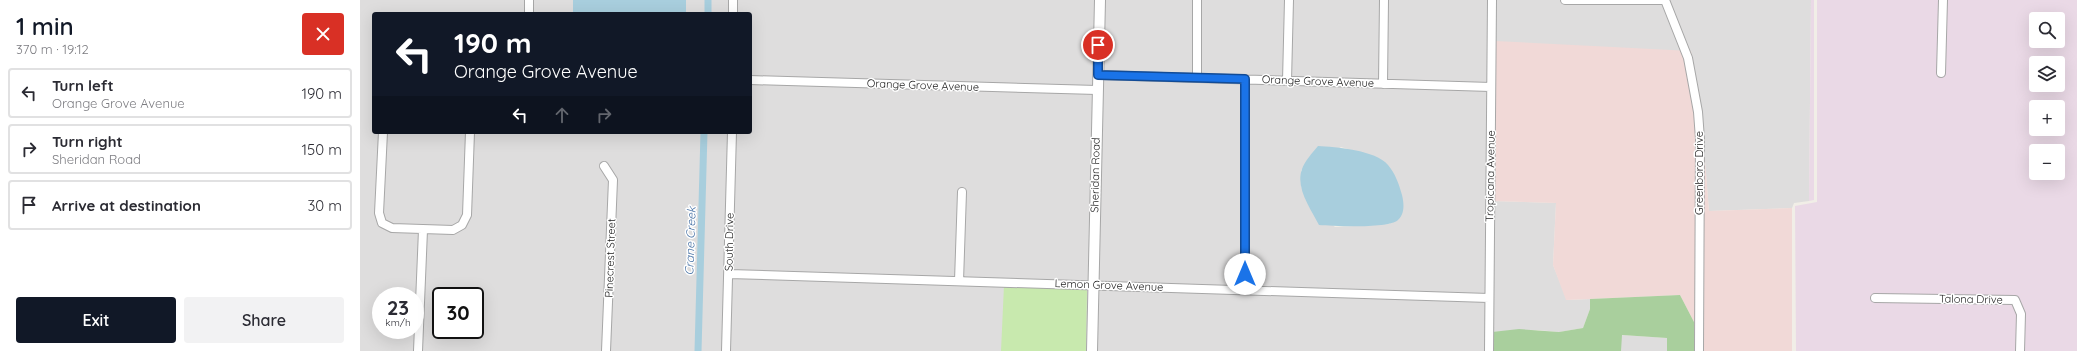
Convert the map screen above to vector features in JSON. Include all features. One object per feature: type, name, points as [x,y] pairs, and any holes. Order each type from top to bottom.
[{"type":"street","points":[[529,0],[529,12]]},
{"type":"street","points":[[733,0],[733,12]]},
{"type":"street","name":"Sheridan Road","points":[[1092,351],[1100,0]]},
{"type":"street","points":[[1197,0],[1197,77]]},
{"type":"street","points":[[1287,80],[1289,0]]},
{"type":"street","points":[[1383,84],[1384,0]]},
{"type":"street","name":"Tropicana Avenue","points":[[1489,351],[1492,0]]},
{"type":"street","points":[[1565,0],[1665,0]]},
{"type":"street","name":"Greenboro Drive","points":[[1665,0],[1688,58],[1698,112],[1700,139],[1699,351]]},
{"type":"street","points":[[1941,73],[1944,0]]},
{"type":"street","name":"Orange Grove Avenue","points":[[1098,75],[1491,87]]},
{"type":"street","points":[[1245,79],[1245,289]]},
{"type":"street","name":"Orange Grove Avenue","points":[[752,80],[1097,90]]},
{"type":"street","points":[[383,134],[379,213],[382,223],[392,228],[423,230],[453,230],[462,225],[467,215],[470,134]]},
{"type":"street","name":"South Drive","points":[[726,351],[732,134]]},
{"type":"street","name":"Pinecrest Street","points":[[604,166],[613,180],[606,351]]},
{"type":"street","points":[[959,280],[962,192]]},
{"type":"street","points":[[418,351],[423,230]]},
{"type":"street","name":"Lemon Grove Avenue","points":[[729,274],[1245,289],[1489,298]]},
{"type":"street","name":"Talona Drive","points":[[1875,298],[2015,300],[2021,314],[2020,351]]},
{"type":"shaded area","points":[[360,0],[573,0],[573,12],[372,12],[372,134],[752,134],[752,12],[686,12],[686,0],[1096,0],[1088,351],[360,351]]},
{"type":"shaded area","points":[[1103,0],[1811,0],[1809,201],[1794,203],[1792,208],[1709,211],[1700,98],[1691,51],[1492,201],[1556,203],[1553,265],[1567,300],[1590,299],[1590,309],[1583,328],[1559,332],[1538,330],[1492,332],[1491,351],[1095,351]],"holes":[[[1341,147],[1376,157],[1390,224],[1335,227],[1306,200],[1301,186],[1301,170]]]},
{"type":"shaded area","points":[[1811,0],[1814,0],[1814,200],[1809,201]]},
{"type":"shaded area","points":[[1817,0],[2077,0],[2077,351],[1796,351],[1795,206],[1817,202]]},
{"type":"shaded area","points":[[1495,41],[1691,51],[1700,98],[1709,211],[1792,208],[1792,351],[1695,351],[1694,322],[1680,295],[1566,300],[1553,265],[1556,203],[1492,201]]},
{"type":"shaded area","points":[[1621,335],[1668,338],[1667,351],[1621,351]]},
{"type":"green space","points":[[1004,285],[1083,287],[1087,291],[1086,351],[1001,351]]},
{"type":"green space","points":[[1680,295],[1694,322],[1695,351],[1667,351],[1667,338],[1622,335],[1621,351],[1491,351],[1492,332],[1519,329],[1559,332],[1583,328],[1590,309],[1590,299]]},
{"type":"water","points":[[573,0],[686,0],[686,12],[573,12]]},
{"type":"water","points":[[1318,146],[1355,150],[1374,156],[1388,165],[1393,172],[1403,198],[1403,212],[1400,218],[1392,223],[1372,226],[1319,225],[1302,191],[1300,176],[1305,163]]},
{"type":"waterway","name":"Crane Creek","points":[[708,0],[708,12]]},
{"type":"waterway","name":"Crane Creek","points":[[698,351],[704,134]]},
{"type":"route","points":[[1098,45],[1098,75],[1245,79],[1245,274]]}]
